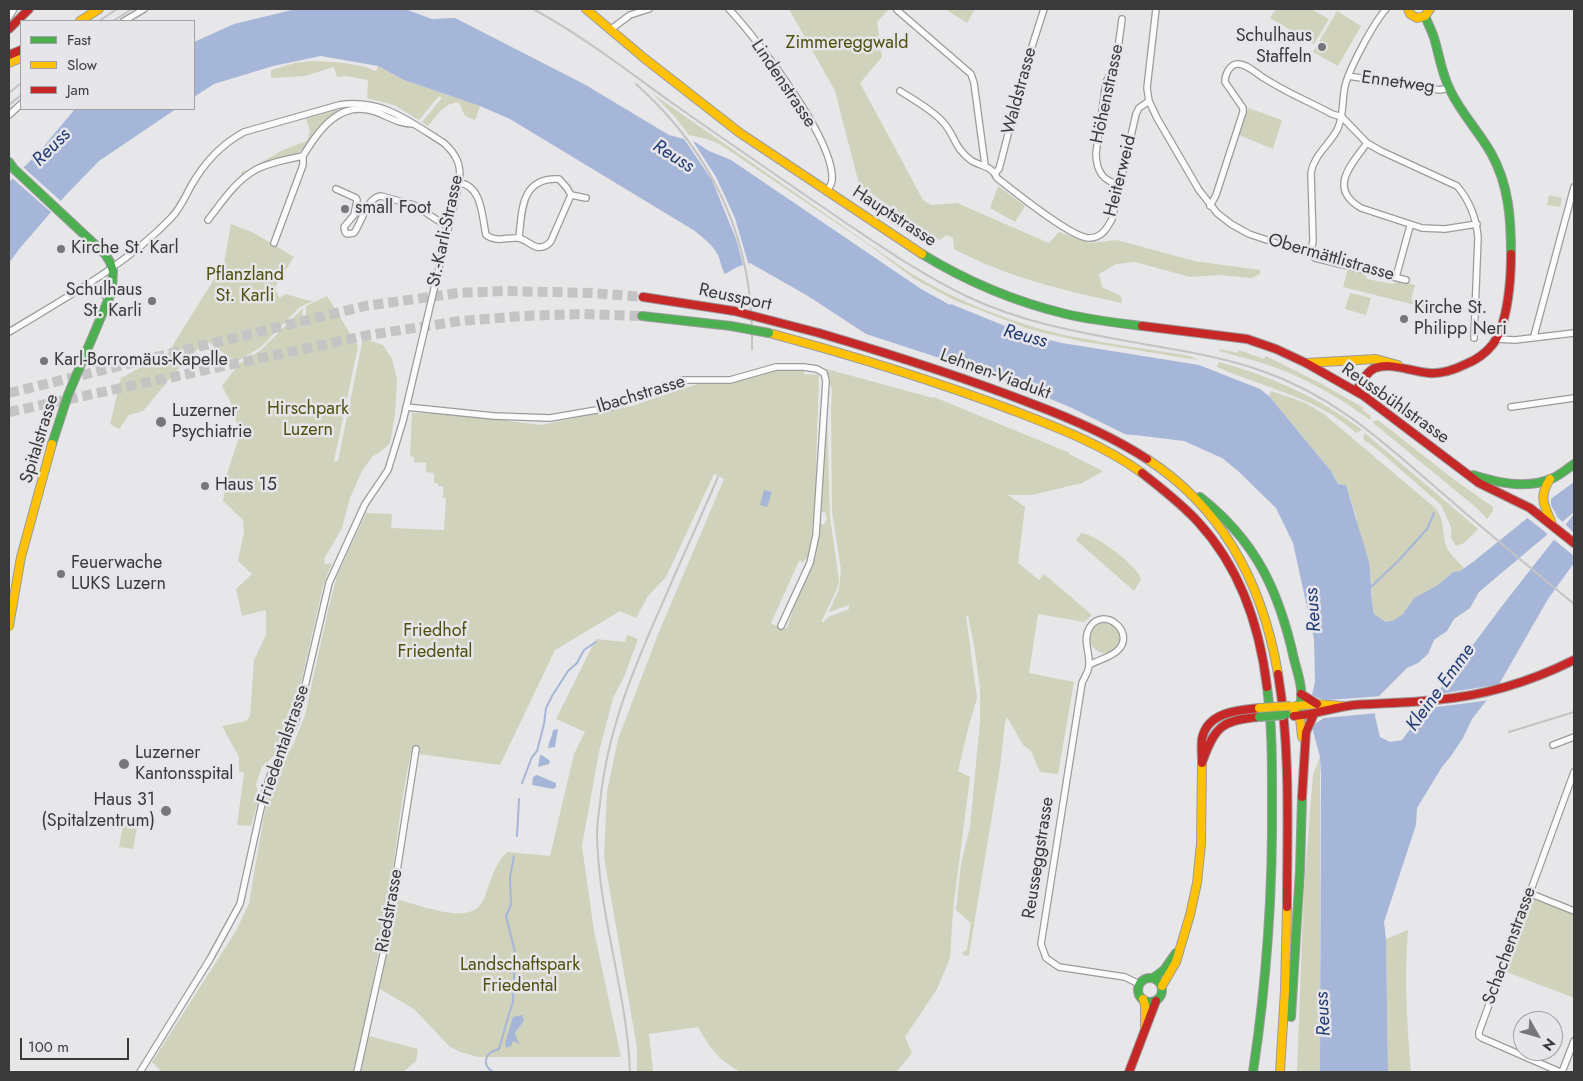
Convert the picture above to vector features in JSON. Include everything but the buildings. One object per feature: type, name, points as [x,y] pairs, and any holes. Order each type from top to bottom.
[{"type":"main road","points":[[9,29],[29,9]]},
{"type":"main road","points":[[82,20],[99,9]]},
{"type":"main road","name":"Hauptstrasse","points":[[586,9],[715,114],[758,146],[930,260],[962,277],[1046,309],[1084,318],[1236,338]]},
{"type":"main road","points":[[1408,9],[1413,17],[1421,18],[1430,9]]},
{"type":"main road","points":[[1356,391],[1367,375],[1378,367],[1385,366],[1432,373],[1458,368],[1484,353],[1496,339],[1508,290],[1510,214],[1503,178],[1496,163],[1448,88],[1425,16]]},
{"type":"main road","points":[[9,162],[16,171],[105,254],[112,266]]},
{"type":"main road","name":"Spitalstrasse","points":[[9,626],[12,586],[22,557],[58,423],[108,299],[113,284],[112,266]]},
{"type":"main road","name":"Reussport","points":[[643,297],[734,310],[820,334]]},
{"type":"main road","points":[[642,316],[731,326],[769,333],[825,348],[946,386],[1052,425],[1090,442],[1139,470],[1175,498],[1208,533],[1236,577],[1247,600],[1259,638],[1268,696],[1271,735],[1272,849],[1264,988],[1253,1072]]},
{"type":"main road","name":"Lehnen-Viadukt","points":[[820,334],[922,364],[1017,397],[1092,429],[1152,463],[1186,489]]},
{"type":"main road","name":"Reussbühlstrasse","points":[[1236,338],[1263,344],[1306,363],[1356,391],[1485,487],[1530,508],[1574,543]]},
{"type":"main road","points":[[1306,363],[1376,359],[1388,361],[1409,370]]},
{"type":"main road","points":[[1465,472],[1493,482],[1521,484],[1550,479],[1574,464]]},
{"type":"main road","points":[[1550,479],[1542,497],[1543,505],[1552,524]]},
{"type":"main road","points":[[1186,489],[1216,508],[1232,523],[1260,565],[1277,598],[1289,635],[1301,694],[1296,710],[1301,721],[1304,750]]},
{"type":"main road","points":[[1186,489],[1218,524],[1249,571],[1270,625],[1280,679],[1284,732],[1287,888],[1287,950],[1281,1072]]},
{"type":"main road","points":[[1202,762],[1209,742],[1220,726],[1240,719],[1284,715],[1317,704],[1346,706],[1440,700],[1508,688],[1535,679],[1574,660]]},
{"type":"main road","points":[[1301,694],[1317,704]]},
{"type":"main road","points":[[1162,986],[1175,966],[1190,915],[1200,864],[1201,750],[1202,738],[1207,727],[1226,712],[1259,708],[1318,713],[1346,706]]},
{"type":"main road","points":[[1281,1072],[1289,1038],[1300,870],[1304,750],[1306,732],[1318,713]]},
{"type":"main road","points":[[1273,1072],[1282,933],[1287,888]]},
{"type":"main road","points":[[1153,978],[1164,970],[1179,950]]},
{"type":"main road","points":[[1129,1072],[1146,1028],[1156,1001],[1162,993],[1162,986],[1159,981],[1153,978],[1147,978],[1139,984],[1138,993],[1145,1005],[1146,1028]]},
{"type":"main road","points":[[1143,999],[1149,1002],[1156,1001]]},
{"type":"street","points":[[9,17],[14,9]]},
{"type":"street","points":[[126,20],[144,9]]},
{"type":"street","points":[[610,30],[630,15],[649,9]]},
{"type":"street","name":"Lindenstrasse","points":[[729,9],[781,74],[812,121],[831,170],[832,182],[827,192]]},
{"type":"street","name":"Waldstrasse","points":[[995,173],[999,169],[1026,65],[1044,9]]},
{"type":"street","name":"Obermättlistrasse","points":[[1156,9],[1147,88],[1150,101],[1157,118],[1210,206],[1231,224],[1249,234],[1303,252],[1307,251],[1315,258],[1406,280]]},
{"type":"street","points":[[1307,251],[1312,247],[1313,240],[1312,165],[1315,158],[1333,136],[1342,117],[1343,99],[1351,67],[1386,9]]},
{"type":"street","points":[[897,10],[971,74],[974,83],[985,165]]},
{"type":"street","name":"Höhenstrasse","points":[[1121,184],[1113,184],[1101,175],[1096,161],[1096,153],[1106,82],[1116,64],[1122,20]]},
{"type":"street","points":[[1210,206],[1216,195],[1243,112],[1243,108],[1225,82],[1225,77],[1232,66],[1242,64],[1266,80],[1332,114],[1342,117],[1367,143],[1381,151],[1458,186],[1472,206],[1477,224],[1478,255],[1474,338]]},
{"type":"street","name":"Ennetweg","points":[[1348,76],[1440,90],[1448,88]]},
{"type":"street","name":"Heiterweid","points":[[900,91],[942,121],[959,149],[973,162],[985,165],[995,173],[997,178],[1068,229],[1090,238],[1099,235],[1107,229],[1112,219],[1136,114],[1139,108],[1150,101]]},
{"type":"street","points":[[9,115],[20,105]]},
{"type":"street","name":"St.-Karli-Strasse","points":[[112,266],[126,258],[172,217],[207,161],[233,138],[244,132],[339,105],[368,105],[392,111],[444,143],[459,163],[459,183],[406,407]]},
{"type":"street","points":[[274,243],[303,164],[303,156],[322,127],[335,116],[360,109],[375,112],[404,124],[413,124]]},
{"type":"street","points":[[1367,143],[1347,170],[1344,186],[1350,200],[1361,208],[1410,226],[1434,230],[1477,224]]},
{"type":"street","points":[[208,220],[226,196],[247,175],[265,166],[303,156]]},
{"type":"street","points":[[519,238],[525,197],[530,188],[538,182],[548,179],[559,180],[571,195],[586,198]]},
{"type":"street","points":[[459,183],[467,185],[475,192],[486,235],[498,240],[519,238],[538,247],[547,246],[551,241],[571,195]]},
{"type":"street","points":[[1534,336],[1574,187]]},
{"type":"street","points":[[336,189],[357,200],[354,214],[344,227],[344,232],[347,234],[354,232],[376,196],[414,205],[448,227]]},
{"type":"street","points":[[1396,278],[1410,226]]},
{"type":"street","points":[[9,332],[87,284],[112,266]]},
{"type":"street","points":[[87,284],[101,291],[108,299]]},
{"type":"street","points":[[1496,339],[1515,340],[1534,336],[1574,333]]},
{"type":"street","name":"Ibachstrasse","points":[[406,407],[494,416],[550,418],[608,408],[643,397],[686,379],[730,380],[776,367],[804,367],[822,371],[826,381],[816,535],[809,566],[781,626]]},
{"type":"street","points":[[1511,407],[1574,398]]},
{"type":"street","name":"Friedentalstrasse","points":[[140,1072],[210,959],[240,904],[264,794],[270,776],[295,723],[329,584],[365,504],[388,470],[406,407]]},
{"type":"street","name":"Reusseggstrasse","points":[[1089,665],[1116,652],[1121,647],[1123,641],[1122,631],[1119,625],[1112,620],[1099,620],[1089,628],[1086,638],[1089,665],[1082,683],[1041,944],[1046,958],[1059,966],[1125,977],[1139,984]]},
{"type":"street","points":[[1553,745],[1574,738]]},
{"type":"street","name":"Riedstrasse","points":[[357,1072],[386,941],[416,749]]},
{"type":"street","name":"Schachenstrasse","points":[[1561,1072],[1482,1038],[1479,1036],[1479,1032],[1574,772]]},
{"type":"street","points":[[1529,893],[1574,911]]},
{"type":"street","points":[[1561,1072],[1574,1041]]},
{"type":"green space","name":"Zimmereggwald","points":[[789,9],[889,9],[877,22],[882,57],[860,83],[923,200],[931,205],[957,203],[1049,243],[1059,232],[1089,243],[1117,240],[1194,261],[1260,270],[1260,274],[1252,278],[1219,275],[1190,277],[1135,262],[1116,264],[1099,274],[1102,287],[1121,296],[1122,303],[1036,282],[995,268],[954,249],[953,238],[947,235],[939,240],[859,184],[835,91]]},
{"type":"green space","name":"Zimmereggwald","points":[[945,9],[975,9],[967,23]]},
{"type":"green space","points":[[1276,9],[1311,9],[1329,19],[1314,44],[1270,18]]},
{"type":"green space","points":[[1337,11],[1361,26],[1338,66],[1313,52]]},
{"type":"green space","points":[[311,61],[352,64],[376,71],[378,66],[404,80],[480,106],[475,120],[465,116],[459,103],[450,104],[441,110],[428,126],[422,122],[442,98],[439,96],[419,120],[394,105],[367,98],[368,80],[347,76],[337,77],[334,67],[305,76],[271,78],[271,70],[295,63]]},
{"type":"green space","points":[[653,94],[909,272],[945,292],[986,310],[1049,331],[1099,342],[1190,356],[1198,360],[1080,341],[1044,333],[1026,328],[954,300],[913,278],[866,243],[721,145],[707,139],[689,135]]},
{"type":"green space","points":[[343,108],[321,124],[304,148],[298,153],[255,168],[242,175],[241,173],[244,170],[246,171],[283,150],[307,141],[310,131],[306,119]]},
{"type":"green space","points":[[1248,108],[1282,120],[1273,149],[1239,135]]},
{"type":"green space","points":[[998,186],[1025,206],[1015,222],[990,208]]},
{"type":"green space","points":[[1549,195],[1562,198],[1560,207],[1547,205]]},
{"type":"green space","name":"Pflanzland St. Karli","points":[[231,224],[254,233],[294,257],[275,287],[279,298],[286,294],[313,301],[300,307],[261,347],[236,362],[208,342],[188,357],[143,411],[129,415],[119,429],[110,424],[121,378],[168,353],[224,263]]},
{"type":"green space","points":[[1348,269],[1365,273],[1367,279],[1392,284],[1400,281],[1415,285],[1411,300],[1432,305],[1431,309],[1343,287]]},
{"type":"green space","points":[[1350,293],[1371,298],[1366,315],[1345,309]]},
{"type":"green space","name":"Hirschpark Luzern","points":[[327,296],[358,346],[334,461],[338,461],[363,338],[383,345],[392,359],[397,379],[395,414],[391,438],[390,443],[372,457],[362,471],[350,498],[342,528],[324,559],[325,564],[332,563],[323,586],[293,718],[275,755],[262,767],[256,784],[259,798],[251,826],[237,825],[244,773],[239,771],[239,757],[222,726],[246,721],[250,716],[254,660],[266,635],[266,610],[242,616],[236,589],[252,574],[238,561],[244,532],[243,520],[223,501],[227,474],[240,434],[230,401],[222,386],[239,364],[261,350],[303,308],[302,328],[305,326],[306,306]]},
{"type":"green space","points":[[1220,349],[1238,353],[1239,350],[1264,359],[1266,356],[1364,408],[1362,410],[1371,416],[1370,420],[1339,399],[1305,380],[1274,367],[1219,351]]},
{"type":"green space","points":[[1219,362],[1257,374],[1294,389],[1346,418],[1362,430],[1356,433],[1324,410],[1290,394],[1217,367]]},
{"type":"green space","name":"Friedhof Friedental","points":[[823,368],[934,397],[1070,453],[1103,471],[1082,483],[1032,495],[1008,495],[1025,507],[1018,563],[1039,580],[1044,574],[1092,615],[1084,622],[1038,614],[1029,673],[1074,682],[1058,774],[1040,772],[1031,751],[1023,745],[1007,717],[969,955],[965,956],[962,953],[967,949],[971,923],[956,910],[961,864],[970,827],[980,721],[980,687],[974,645],[968,616],[966,616],[977,698],[958,771],[970,777],[953,910],[950,958],[937,989],[905,1037],[912,1053],[896,1072],[741,1072],[727,1064],[716,1053],[698,1027],[649,1034],[653,1072],[637,1072],[637,1048],[604,857],[607,792],[618,739],[659,632],[724,479],[714,474],[666,577],[648,596],[636,618],[620,611],[555,650],[500,765],[411,753],[379,949],[353,1072],[162,1072],[152,1062],[236,931],[249,903],[266,804],[278,770],[293,745],[305,715],[337,576],[366,513],[392,514],[391,528],[444,530],[446,498],[443,498],[443,486],[438,486],[438,483],[434,483],[434,473],[426,472],[426,463],[414,462],[414,457],[410,456],[412,413],[450,414],[541,425],[632,406],[694,385],[774,369],[804,371],[804,374],[819,375],[817,488],[809,559],[805,559],[804,562],[799,561],[771,623],[781,629],[787,628],[814,560],[819,523],[824,525],[827,519],[825,512],[821,512],[827,414],[830,517],[839,581],[821,622],[824,622],[828,617],[849,609],[849,605],[829,612],[839,589],[841,570],[832,511],[832,389]]},
{"type":"green space","points":[[1271,391],[1306,403],[1325,415],[1435,508],[1442,521],[1446,546],[1464,568],[1453,572],[1439,585],[1414,598],[1403,614],[1394,620],[1386,622],[1374,614],[1371,574],[1346,485],[1338,484],[1331,471],[1269,396]]},
{"type":"green space","points":[[1378,420],[1452,478],[1493,507],[1493,511],[1487,519],[1478,509],[1372,422]]},
{"type":"green space","points":[[1365,433],[1478,529],[1464,543],[1456,546],[1451,538],[1451,527],[1441,505],[1377,449],[1364,440]]},
{"type":"green space","points":[[1081,533],[1096,538],[1133,567],[1141,579],[1134,591],[1076,540]]},
{"type":"green space","points":[[1105,623],[1116,627],[1120,638],[1116,649],[1105,653],[1094,649],[1090,638],[1094,627]]},
{"type":"green space","name":"Landschaftspark Friedental","points":[[627,635],[638,639],[624,677],[613,698],[599,752],[582,846],[594,931],[621,1057],[478,1057],[460,1052],[449,1046],[414,1009],[380,989],[396,899],[445,912],[464,913],[472,911],[483,901],[492,876],[507,852],[550,856],[574,754],[585,732],[556,719],[596,639],[625,642]]},
{"type":"green space","points":[[1320,757],[1320,1072],[1297,1072],[1304,888],[1313,775]]},
{"type":"green space","points":[[123,825],[137,827],[133,849],[119,847]]},
{"type":"green space","points":[[1536,899],[1574,914],[1574,998],[1504,971],[1504,965],[1508,963],[1529,902]]},
{"type":"green space","points":[[1408,930],[1406,1001],[1411,1072],[1388,1072],[1386,939]]},
{"type":"green space","points":[[369,1036],[418,1049],[416,1061],[403,1072],[361,1072]]},
{"type":"water","points":[[296,9],[405,9],[432,19],[455,18],[584,84],[669,135],[695,142],[709,151],[731,160],[921,289],[950,305],[1022,333],[1062,343],[1199,365],[1260,389],[1269,396],[1331,471],[1338,484],[1346,485],[1369,562],[1374,614],[1386,622],[1394,620],[1403,614],[1414,598],[1438,585],[1453,572],[1460,571],[1473,562],[1574,482],[1574,512],[1479,592],[1470,608],[1454,619],[1447,631],[1434,640],[1428,654],[1418,663],[1407,668],[1377,698],[1375,716],[1380,737],[1390,742],[1402,740],[1502,606],[1574,514],[1574,563],[1548,599],[1498,686],[1472,719],[1463,738],[1442,767],[1417,808],[1416,825],[1384,922],[1386,939],[1388,1072],[1320,1072],[1321,775],[1320,757],[1308,712],[1315,682],[1314,639],[1293,543],[1276,508],[1237,470],[1222,458],[1184,441],[1135,435],[1067,431],[884,358],[866,334],[808,296],[750,263],[737,267],[725,274],[716,251],[695,231],[510,119],[480,106],[404,80],[378,66],[321,56],[273,66],[214,84],[195,96],[195,42],[234,24]]},
{"type":"water","name":"Reuss","points":[[74,110],[175,110],[99,161],[65,196],[9,263],[9,182],[39,152]]},
{"type":"water","points":[[764,490],[772,492],[767,507],[760,505]]},
{"type":"water","points":[[558,729],[555,747],[548,748],[553,730]]},
{"type":"water","points":[[540,755],[550,761],[549,764],[538,767]]},
{"type":"water","points":[[537,775],[556,783],[556,787],[553,789],[532,785],[533,777]]},
{"type":"water","points":[[522,1015],[524,1020],[515,1033],[520,1044],[513,1041],[511,1046],[506,1048],[505,1043],[513,1017]]},
{"type":"pier","points":[[682,136],[691,138],[716,177],[735,218],[749,266],[744,268],[736,239],[712,180]]},
{"type":"pier","points":[[23,167],[63,203],[53,214],[12,178]]},
{"type":"pier","points":[[860,332],[1022,387],[1072,408],[1133,438],[1067,434],[975,404],[882,360]]},
{"type":"pier","points":[[1551,495],[1551,505],[1558,518],[1564,523],[1550,536],[1525,516]]},
{"type":"pier","points":[[1564,523],[1574,533],[1574,556],[1552,538]]},
{"type":"pier","points":[[1502,684],[1491,700],[1421,709],[1432,695]]},
{"type":"pier","points":[[1310,694],[1327,700],[1383,696],[1379,699],[1378,713],[1324,718],[1315,724],[1311,733],[1305,712]]},
{"type":"waterway","points":[[1370,588],[1427,529],[1434,513]]},
{"type":"waterway","points":[[522,783],[532,757],[537,751],[546,708],[552,696],[568,671],[577,663],[584,650],[596,642]]},
{"type":"waterway","points":[[517,836],[519,799]]},
{"type":"waterway","points":[[493,1072],[489,1069],[486,1059],[488,1055],[499,1049],[513,1002],[515,952],[506,916],[511,905],[510,877],[514,856]]},
{"type":"tunnel","points":[[9,393],[365,306],[458,293],[504,291],[593,293],[643,297]]},
{"type":"tunnel","points":[[9,412],[369,335],[460,321],[582,314],[642,316]]},
{"type":"railway","points":[[100,20],[117,9]]},
{"type":"railway","points":[[115,20],[132,9]]},
{"type":"railway","points":[[533,9],[588,43],[875,243],[920,271],[966,296],[1009,313],[1053,326],[1233,362],[1262,371],[1315,395],[1338,409],[1383,442],[1574,604]]},
{"type":"railway","points":[[9,93],[20,84]]},
{"type":"railway","points":[[636,84],[664,111],[688,140],[708,171],[725,204],[737,238],[746,273],[751,311],[752,350]]},
{"type":"railway","points":[[9,105],[20,96]]},
{"type":"railway","points":[[630,1072],[624,1012],[607,923],[599,863],[597,829],[604,776],[615,725],[632,675],[718,477]]},
{"type":"railway","points":[[1509,732],[1574,712]]},
{"type":"traffic: fast","points":[[1425,16],[1434,38],[1448,86],[1460,108],[1491,153],[1502,177],[1508,202],[1511,254]]},
{"type":"traffic: fast","points":[[9,162],[14,169],[105,254],[113,271],[112,291],[68,395],[52,444]]},
{"type":"traffic: fast","points":[[922,254],[974,282],[1010,297],[1075,316],[1142,326]]},
{"type":"traffic: fast","points":[[642,316],[731,326]]},
{"type":"traffic: fast","points":[[731,326],[769,333]]},
{"type":"traffic: fast","points":[[1473,475],[1512,484],[1532,484],[1554,478],[1574,464]]},
{"type":"traffic: fast","points":[[1200,497],[1220,514],[1250,550],[1262,569],[1281,611],[1301,690],[1299,708],[1284,715]]},
{"type":"traffic: fast","points":[[1253,1072],[1265,969],[1271,865],[1272,755],[1267,687]]},
{"type":"traffic: fast","points":[[1259,717],[1284,715]]},
{"type":"traffic: fast","points":[[1291,1017],[1300,870],[1302,797]]},
{"type":"traffic: fast","points":[[1153,978],[1164,970],[1176,953]]},
{"type":"traffic: fast","points":[[1150,978],[1159,981],[1162,990],[1159,999],[1150,1002],[1141,999],[1138,990],[1141,981],[1150,978]]},
{"type":"traffic: slow","points":[[82,20],[99,9]]},
{"type":"traffic: slow","points":[[586,9],[644,58],[740,133],[922,254]]},
{"type":"traffic: slow","points":[[1408,9],[1410,14],[1417,18],[1425,16],[1430,9]]},
{"type":"traffic: slow","points":[[9,63],[20,58]]},
{"type":"traffic: slow","points":[[769,333],[891,368],[1012,410],[1096,445],[1142,473]]},
{"type":"traffic: slow","points":[[1306,363],[1376,359],[1398,365]]},
{"type":"traffic: slow","points":[[9,626],[21,557],[52,444]]},
{"type":"traffic: slow","points":[[1147,459],[1174,479],[1198,501],[1236,552],[1262,610],[1278,674]]},
{"type":"traffic: slow","points":[[1550,479],[1544,490],[1543,500],[1551,521]]},
{"type":"traffic: slow","points":[[1296,706],[1317,704],[1342,706]]},
{"type":"traffic: slow","points":[[1259,708],[1291,706]]},
{"type":"traffic: slow","points":[[1291,707],[1300,718],[1302,737]]},
{"type":"traffic: slow","points":[[1162,986],[1176,962],[1197,883],[1201,844],[1202,763]]},
{"type":"traffic: slow","points":[[1280,1072],[1285,990],[1287,907]]},
{"type":"traffic: slow","points":[[1143,999],[1145,1005],[1145,1026]]},
{"type":"traffic: jam","points":[[9,29],[29,9]]},
{"type":"traffic: jam","points":[[9,55],[20,50]]},
{"type":"traffic: jam","points":[[1356,391],[1366,375],[1375,368],[1388,366],[1438,373],[1461,366],[1484,353],[1493,344],[1502,325],[1509,288],[1511,254]]},
{"type":"traffic: jam","points":[[643,297],[734,311]]},
{"type":"traffic: jam","points":[[734,311],[819,333]]},
{"type":"traffic: jam","points":[[1142,326],[1247,339],[1276,349],[1306,363],[1364,396],[1479,483],[1530,508],[1574,543]]},
{"type":"traffic: jam","points":[[819,333],[899,357],[1004,393],[1075,421],[1147,459]]},
{"type":"traffic: jam","points":[[1142,473],[1172,497],[1199,523],[1226,559],[1237,579],[1253,621],[1264,665],[1267,687]]},
{"type":"traffic: jam","points":[[1294,716],[1354,705],[1425,701],[1471,695],[1524,681],[1574,660]]},
{"type":"traffic: jam","points":[[1278,674],[1287,761],[1287,907]]},
{"type":"traffic: jam","points":[[1301,694],[1317,704]]},
{"type":"traffic: jam","points":[[1202,763],[1202,739],[1210,723],[1224,714],[1259,708]]},
{"type":"traffic: jam","points":[[1302,797],[1306,732],[1314,714]]},
{"type":"traffic: jam","points":[[1203,760],[1216,732],[1222,727],[1237,720],[1259,717]]},
{"type":"traffic: jam","points":[[1129,1072],[1156,1001]]},
{"type":"place","name":"Schulhaus Staffeln","points":[[1322,47]]},
{"type":"place","name":"small Foot","points":[[345,209]]},
{"type":"place","name":"Kirche St. Karl","points":[[61,249]]},
{"type":"place","name":"Schulhaus St. Karli","points":[[152,301]]},
{"type":"place","name":"Kirche St. Philipp Neri","points":[[1404,319]]},
{"type":"place","name":"Karl-Borromäus-Kapelle","points":[[44,361]]},
{"type":"place","name":"Luzerner Psychiatrie","points":[[161,422]]},
{"type":"place","name":"Haus 15","points":[[205,486]]},
{"type":"place","name":"Feuerwache LUKS Luzern","points":[[61,574]]},
{"type":"place","name":"Luzerner Kantonsspital","points":[[124,764]]},
{"type":"place","name":"Haus 31 (Spitalzentrum)","points":[[166,811]]},
{"type":"water label","name":"Kleine Emme","points":[[1441,688]]}]
